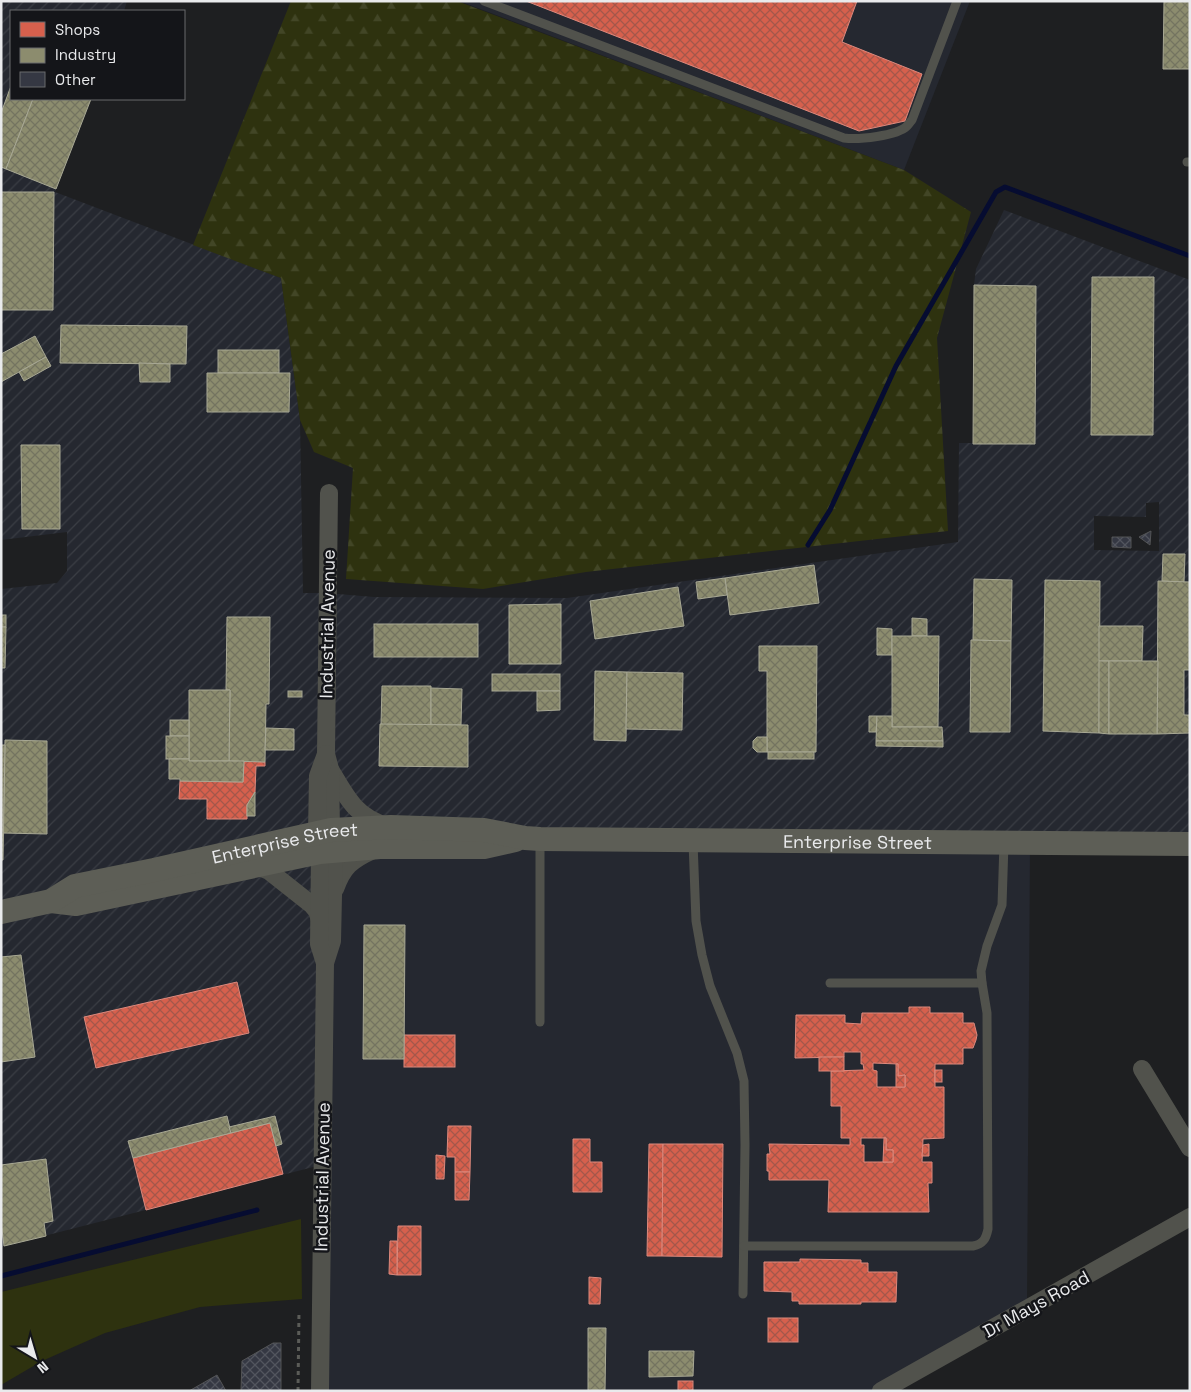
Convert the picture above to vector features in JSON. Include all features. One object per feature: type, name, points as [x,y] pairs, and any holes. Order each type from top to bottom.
[{"type":"street","name":"Industrial Avenue","points":[[324,963],[332,942],[333,896],[318,776],[328,762],[329,493]]},
{"type":"street","points":[[328,762],[348,800],[356,809],[375,822],[385,837],[359,856],[340,875],[333,896]]},
{"type":"street","name":"Enterprise Street","points":[[51,901],[75,886],[326,841],[484,830],[532,838],[1190,844]]},
{"type":"street","name":"Industrial Avenue","points":[[320,1391],[324,963],[320,944],[320,921],[326,841]]},
{"type":"street","name":"Enterprise Street","points":[[1,912],[51,901],[76,904],[253,867],[326,841]]},
{"type":"street","points":[[253,867],[269,871],[305,899],[317,911],[320,921]]},
{"type":"street","points":[[1142,1070],[1190,1148]]},
{"type":"street","name":"Dr Mays Road","points":[[881,1391],[1190,1217]]},
{"type":"lane","points":[[484,1],[844,138],[854,140],[897,132],[907,127],[912,120],[957,1]]},
{"type":"lane","points":[[532,838],[540,1022]]},
{"type":"lane","points":[[693,840],[694,902],[702,955],[710,986],[737,1053],[744,1082],[743,1294]]},
{"type":"lane","points":[[744,1246],[965,1246],[979,1245],[984,1241],[988,1229],[987,1023],[981,972],[983,958],[1002,905],[1004,843]]},
{"type":"lane","points":[[830,983],[982,983]]},
{"type":"path","points":[[298,1391],[299,1311]]},
{"type":"shaded area","points":[[1,1],[127,1],[124,10],[10,10],[10,100],[91,100],[55,192],[281,278],[300,420],[303,593],[374,597],[567,598],[958,542],[959,443],[973,443],[974,285],[976,269],[1004,210],[1190,280],[1190,843],[325,841],[321,1165],[1,1247],[1,589],[57,583],[67,571],[67,532],[1,540]],"holes":[[[1159,502],[1159,551],[1094,550],[1094,516],[1146,517],[1146,503]]]},
{"type":"shaded area","points":[[459,1],[970,1],[904,170]]},
{"type":"shaded area","points":[[325,840],[1030,842],[1027,1307],[879,1391],[319,1391]]},
{"type":"green space","points":[[291,1],[457,1],[904,170],[971,212],[937,338],[948,531],[586,572],[483,589],[346,579],[353,468],[314,452],[300,420],[281,278],[193,245]]},
{"type":"green space","points":[[301,1219],[302,1299],[200,1307],[105,1333],[42,1361],[1,1385],[1,1292]]},
{"type":"building: Shops","points":[[526,1],[857,1],[842,42],[922,74],[905,121],[859,131]]},
{"type":"building: Shops","points":[[244,761],[265,762],[265,766],[256,766],[255,792],[247,805],[247,819],[207,819],[207,799],[179,799],[180,781],[243,782]]},
{"type":"building: Shops","points":[[237,982],[249,1033],[96,1068],[84,1017]]},
{"type":"building: Shops","points":[[909,1007],[930,1007],[930,1013],[963,1013],[963,1023],[974,1023],[977,1035],[973,1048],[963,1048],[963,1064],[935,1064],[935,1087],[944,1087],[944,1138],[923,1139],[922,1162],[932,1162],[932,1183],[928,1183],[929,1212],[828,1212],[829,1180],[769,1180],[767,1154],[770,1154],[769,1144],[850,1145],[850,1138],[841,1138],[841,1106],[831,1106],[831,1071],[864,1070],[863,1064],[861,1064],[861,1052],[844,1052],[844,1057],[795,1058],[796,1015],[845,1015],[845,1023],[861,1024],[862,1013],[909,1013]],"holes":[[[873,1063],[898,1064],[898,1076],[905,1075],[905,1087],[877,1087],[877,1071],[873,1070]],[[861,1138],[886,1138],[886,1150],[893,1150],[893,1162],[864,1162],[864,1145],[861,1145]]]},
{"type":"building: Shops","points":[[404,1035],[455,1035],[455,1067],[404,1067]]},
{"type":"building: Shops","points":[[819,1057],[844,1057],[844,1071],[819,1071]]},
{"type":"building: Shops","points":[[896,1064],[898,1064],[898,1076],[905,1075],[905,1087],[896,1087]]},
{"type":"building: Shops","points":[[935,1070],[942,1070],[942,1082],[935,1082]]},
{"type":"building: Shops","points":[[270,1123],[283,1174],[146,1210],[133,1158]]},
{"type":"building: Shops","points":[[448,1126],[471,1126],[470,1172],[455,1172],[455,1157],[447,1157]]},
{"type":"building: Shops","points":[[884,1138],[886,1138],[886,1150],[893,1150],[893,1162],[883,1162]]},
{"type":"building: Shops","points":[[573,1139],[590,1139],[590,1162],[602,1162],[602,1192],[573,1192]]},
{"type":"building: Shops","points":[[649,1144],[663,1144],[662,1256],[647,1256]]},
{"type":"building: Shops","points":[[663,1144],[723,1144],[722,1257],[662,1256]]},
{"type":"building: Shops","points":[[929,1144],[929,1156],[922,1156],[923,1145]]},
{"type":"building: Shops","points":[[436,1155],[445,1156],[444,1179],[436,1179]]},
{"type":"building: Shops","points":[[455,1172],[470,1172],[469,1200],[455,1200]]},
{"type":"building: Shops","points":[[398,1226],[421,1226],[421,1275],[397,1275]]},
{"type":"building: Shops","points":[[390,1241],[397,1241],[397,1275],[389,1274]]},
{"type":"building: Shops","points":[[800,1259],[861,1260],[861,1263],[868,1263],[868,1272],[897,1272],[896,1302],[799,1304],[799,1301],[792,1301],[792,1292],[764,1291],[764,1262],[800,1262]]},
{"type":"building: Shops","points":[[589,1277],[601,1278],[600,1304],[589,1304]]},
{"type":"building: Shops","points":[[768,1318],[798,1318],[798,1342],[768,1342]]},
{"type":"building: Shops","points":[[678,1381],[693,1381],[693,1391],[678,1391]]},
{"type":"building: Industry","points":[[1164,1],[1190,1],[1190,69],[1163,69]]},
{"type":"building: Industry","points":[[10,89],[10,100],[33,100],[6,169],[1,167],[1,113]]},
{"type":"building: Industry","points":[[33,100],[91,100],[56,189],[6,169]]},
{"type":"building: Industry","points":[[1,192],[54,192],[53,310],[1,310]]},
{"type":"building: Industry","points":[[1092,277],[1154,277],[1153,435],[1091,435]]},
{"type":"building: Industry","points":[[974,285],[1036,286],[1035,444],[973,444]]},
{"type":"building: Industry","points":[[61,325],[187,326],[186,364],[60,363]]},
{"type":"building: Industry","points":[[35,336],[46,357],[1,382],[1,354]]},
{"type":"building: Industry","points":[[218,350],[279,350],[279,373],[218,373]]},
{"type":"building: Industry","points":[[46,357],[51,366],[24,381],[19,372]]},
{"type":"building: Industry","points":[[139,363],[170,364],[170,382],[140,382]]},
{"type":"building: Industry","points":[[207,373],[290,373],[289,412],[207,412]]},
{"type":"building: Industry","points":[[21,445],[60,445],[60,529],[22,529]]},
{"type":"building: Industry","points":[[1163,554],[1185,554],[1184,582],[1162,581]]},
{"type":"building: Industry","points":[[814,565],[819,603],[730,615],[725,578]]},
{"type":"building: Industry","points":[[725,578],[727,595],[698,599],[696,582]]},
{"type":"building: Industry","points":[[974,579],[1012,580],[1011,641],[973,640]]},
{"type":"building: Industry","points":[[1045,580],[1100,581],[1099,733],[1043,731]]},
{"type":"building: Industry","points":[[1158,581],[1190,582],[1190,670],[1184,670],[1184,715],[1190,715],[1190,733],[1157,734]]},
{"type":"building: Industry","points":[[678,587],[684,626],[595,639],[590,601]]},
{"type":"building: Industry","points":[[561,604],[561,664],[509,664],[509,605]]},
{"type":"building: Industry","points":[[1,615],[6,615],[6,627],[1,627]]},
{"type":"building: Industry","points":[[227,617],[270,617],[269,704],[266,704],[265,762],[229,761],[230,690],[226,690]]},
{"type":"building: Industry","points":[[912,618],[927,619],[927,636],[912,636]]},
{"type":"building: Industry","points":[[374,624],[478,624],[478,657],[374,657]]},
{"type":"building: Industry","points":[[1099,626],[1143,626],[1142,661],[1099,661]]},
{"type":"building: Industry","points":[[1,627],[6,627],[5,668],[1,668]]},
{"type":"building: Industry","points":[[877,628],[892,629],[892,655],[877,655]]},
{"type":"building: Industry","points":[[892,636],[939,636],[938,727],[892,727]]},
{"type":"building: Industry","points":[[971,640],[1011,641],[1010,732],[970,732]]},
{"type":"building: Industry","points":[[759,646],[817,646],[816,752],[767,752],[767,671],[759,671]]},
{"type":"building: Industry","points":[[1099,661],[1109,661],[1109,734],[1099,733]]},
{"type":"building: Industry","points":[[1109,661],[1158,661],[1157,734],[1109,734]]},
{"type":"building: Industry","points":[[595,671],[627,672],[626,741],[594,740]]},
{"type":"building: Industry","points":[[627,672],[683,673],[682,730],[626,729]]},
{"type":"building: Industry","points":[[492,674],[560,674],[560,691],[492,691]]},
{"type":"building: Industry","points":[[382,686],[431,686],[431,725],[381,725]]},
{"type":"building: Industry","points":[[431,688],[462,689],[461,725],[431,725]]},
{"type":"building: Industry","points":[[189,690],[230,690],[229,761],[189,761]]},
{"type":"building: Industry","points":[[288,691],[302,691],[302,697],[288,697]]},
{"type":"building: Industry","points":[[537,691],[560,691],[560,710],[537,711]]},
{"type":"building: Industry","points":[[869,716],[877,716],[876,732],[869,732]]},
{"type":"building: Industry","points":[[877,716],[892,716],[892,727],[942,727],[943,741],[876,741]]},
{"type":"building: Industry","points":[[170,720],[189,720],[189,736],[170,736]]},
{"type":"building: Industry","points":[[380,724],[468,725],[468,767],[379,766]]},
{"type":"building: Industry","points":[[266,728],[294,729],[294,750],[265,750]]},
{"type":"building: Industry","points":[[166,736],[189,736],[189,759],[166,759]]},
{"type":"building: Industry","points":[[757,737],[767,737],[767,752],[757,752],[753,748],[753,741]]},
{"type":"building: Industry","points":[[5,740],[47,741],[47,834],[3,833]]},
{"type":"building: Industry","points":[[876,741],[943,741],[943,747],[876,746]]},
{"type":"building: Industry","points":[[1,745],[5,745],[3,860],[1,860]]},
{"type":"building: Industry","points":[[768,752],[814,752],[814,759],[768,759]]},
{"type":"building: Industry","points":[[169,759],[244,761],[243,782],[180,781],[180,779],[169,779]]},
{"type":"building: Industry","points":[[255,792],[255,816],[247,816],[247,805]]},
{"type":"building: Industry","points":[[364,925],[405,925],[404,1059],[363,1059]]},
{"type":"building: Industry","points":[[21,955],[35,1057],[1,1062],[1,957]]},
{"type":"building: Industry","points":[[227,1116],[231,1133],[133,1158],[128,1141]]},
{"type":"building: Industry","points":[[275,1116],[282,1144],[276,1146],[270,1123],[231,1133],[229,1127]]},
{"type":"building: Industry","points":[[46,1159],[53,1221],[44,1223],[46,1236],[4,1246],[1,1222],[1,1165]]},
{"type":"building: Industry","points":[[588,1328],[606,1328],[605,1391],[588,1391]]},
{"type":"building: Industry","points":[[649,1351],[694,1351],[693,1376],[649,1377]]},
{"type":"building: Other","points":[[1151,531],[1150,545],[1139,537]]},
{"type":"building: Other","points":[[1112,537],[1131,537],[1131,548],[1112,547]]},
{"type":"building: Other","points":[[273,1343],[281,1343],[281,1391],[241,1391],[242,1361]]},
{"type":"building: Other","points":[[217,1375],[226,1391],[189,1391]]},
{"type":"waterway","points":[[808,545],[830,510],[896,366],[996,192],[1005,187],[1190,256]]},
{"type":"waterway","points":[[1,1276],[257,1210]]}]
